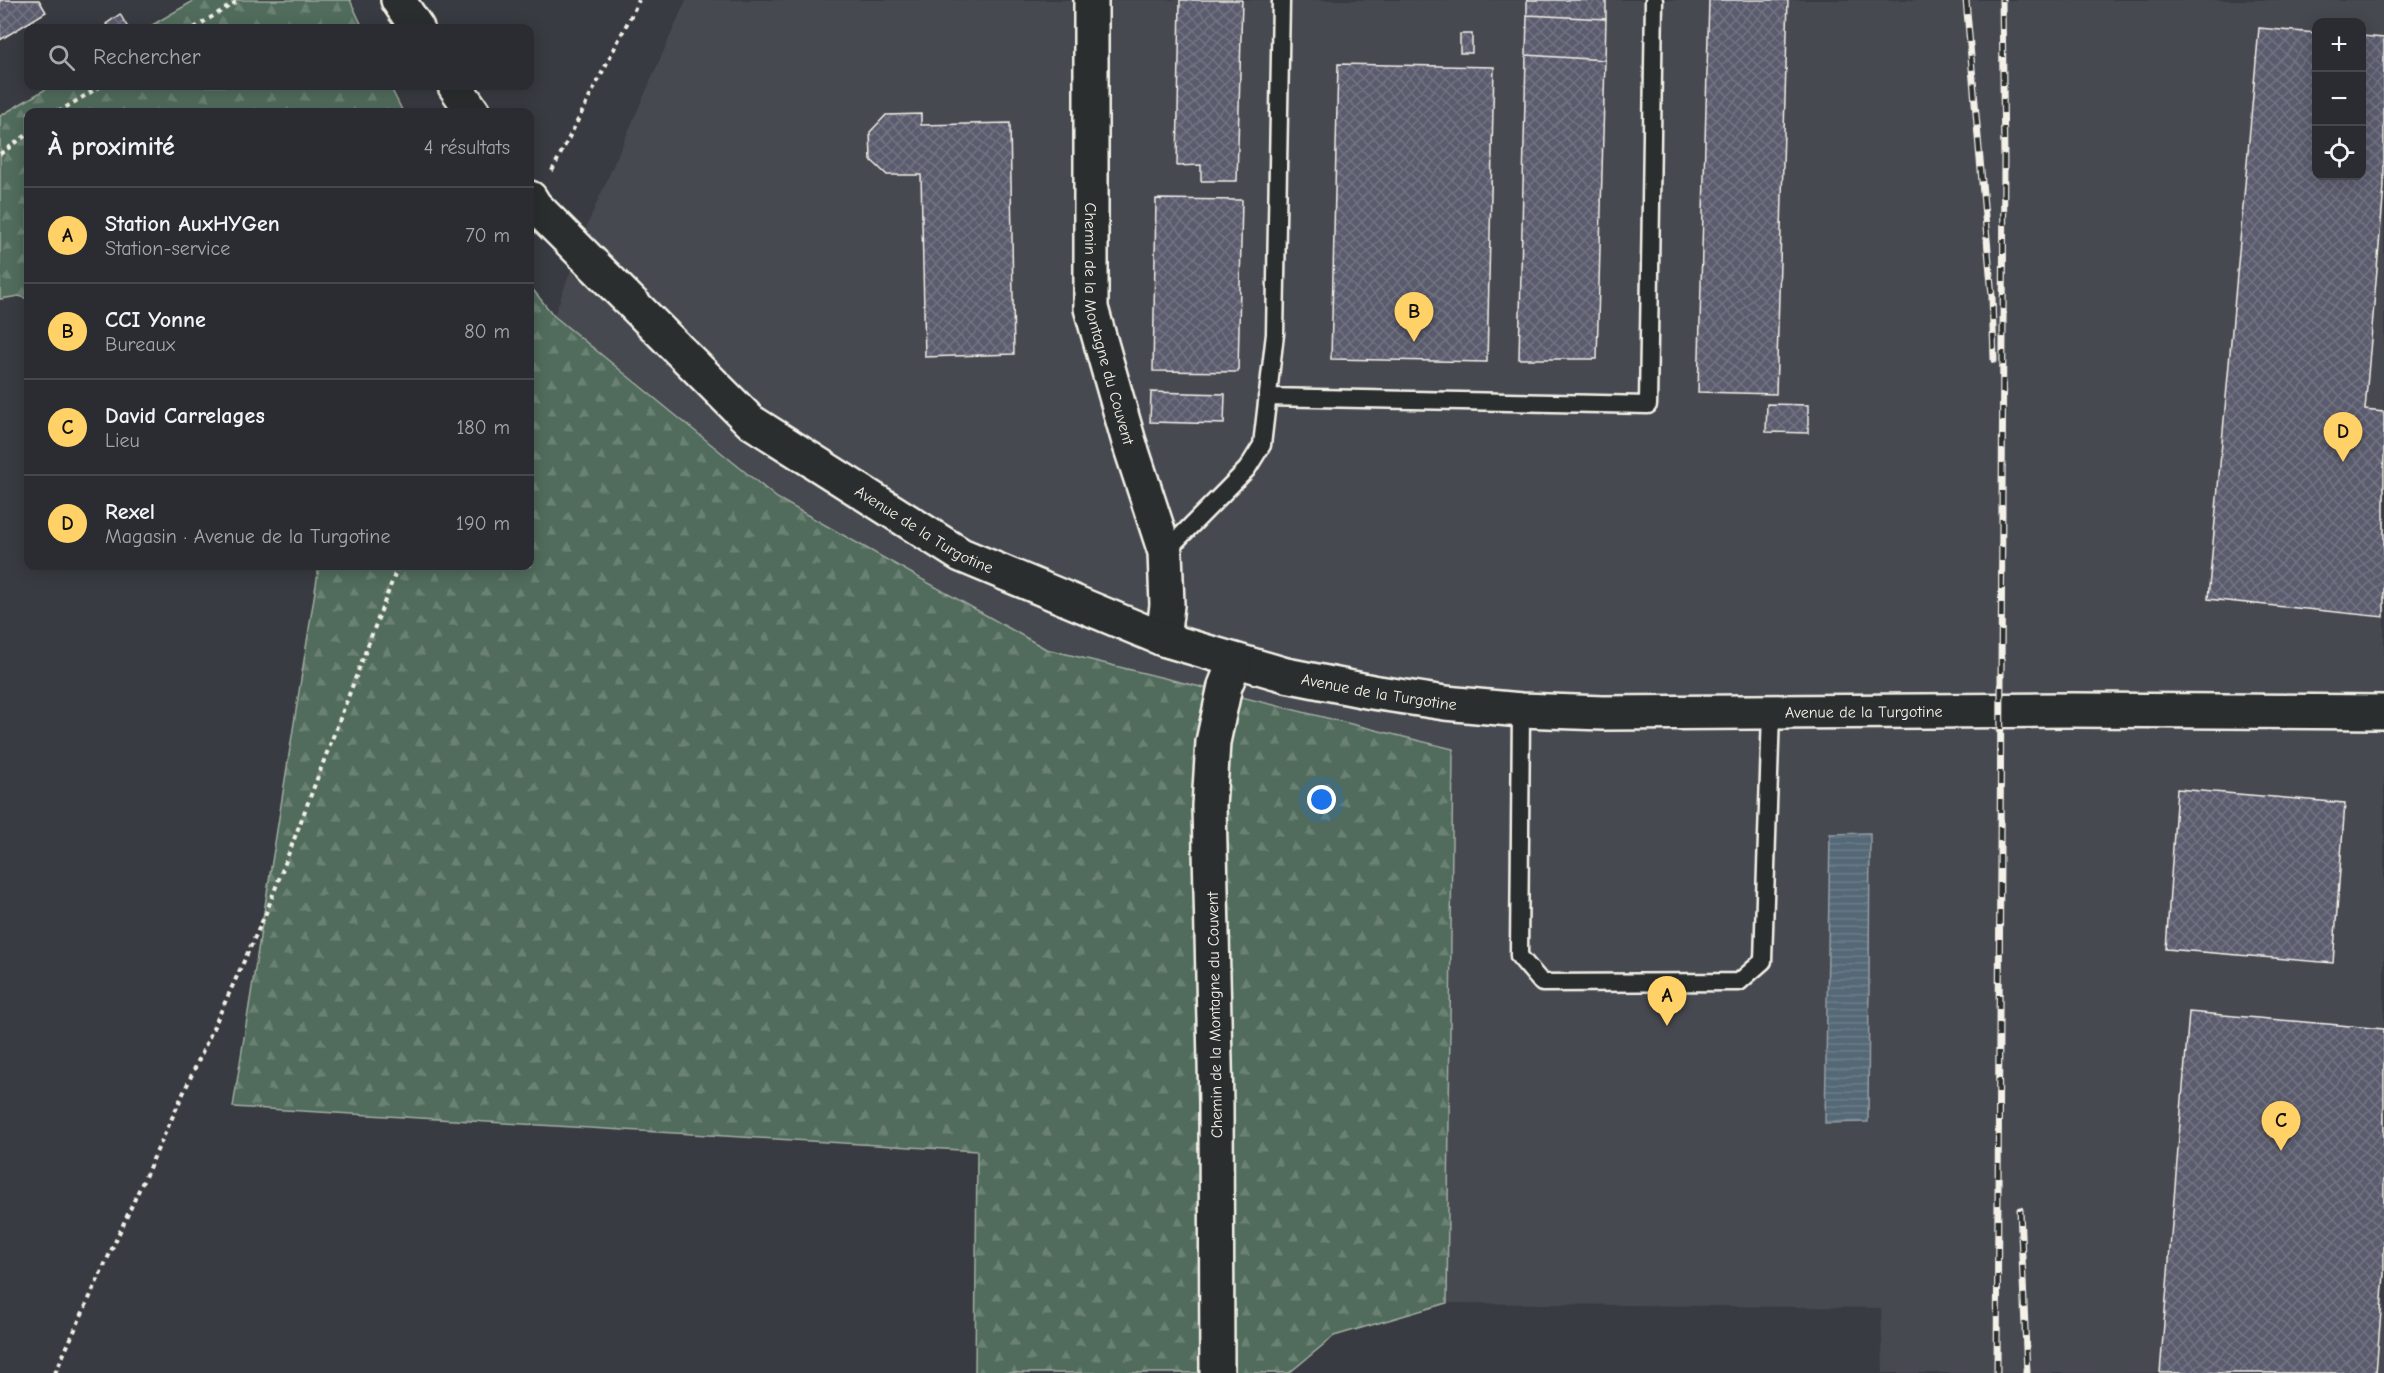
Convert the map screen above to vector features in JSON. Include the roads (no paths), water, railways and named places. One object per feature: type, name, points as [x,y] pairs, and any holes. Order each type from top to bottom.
[{"type":"street","points":[[398,0],[414,24]]},
{"type":"street","name":"Chemin de la Montagne du Couvent","points":[[1091,0],[1091,308],[1129,442],[1165,552],[1167,605],[1163,639]]},
{"type":"street","points":[[458,90],[470,108]]},
{"type":"street","name":"Avenue de la Turgotine","points":[[534,204],[750,421],[961,555],[1163,639],[1235,661],[1286,675],[1372,692],[1445,703],[1521,710],[1603,713],[2073,710],[2384,712]]},
{"type":"street","name":"Chemin de la Montagne du Couvent","points":[[1217,1373],[1216,1104],[1209,806],[1213,742],[1225,686],[1235,661]]},
{"type":"lane","points":[[1165,552],[1247,469],[1262,445],[1275,334],[1281,0]]},
{"type":"lane","points":[[1267,396],[1647,405],[1654,0]]},
{"type":"lane","points":[[1521,710],[1519,956],[1542,983],[1739,982],[1763,961],[1771,712]]},
{"type":"water","points":[[1870,833],[1868,1122],[1825,1123],[1830,834]]},
{"type":"railway","points":[[1966,0],[1992,296],[1994,360]]},
{"type":"railway","points":[[1997,1373],[2004,159],[2002,0]]},
{"type":"railway","points":[[2020,1210],[2027,1373]]},
{"type":"place","name":"CCI Yonne","points":[[1414,342]]},
{"type":"place","name":"Rexel","points":[[2343,462]]},
{"type":"place","name":"Station AuxHYGen","points":[[1667,1026]]},
{"type":"place","name":"David Carrelages","points":[[2281,1151]]}]
